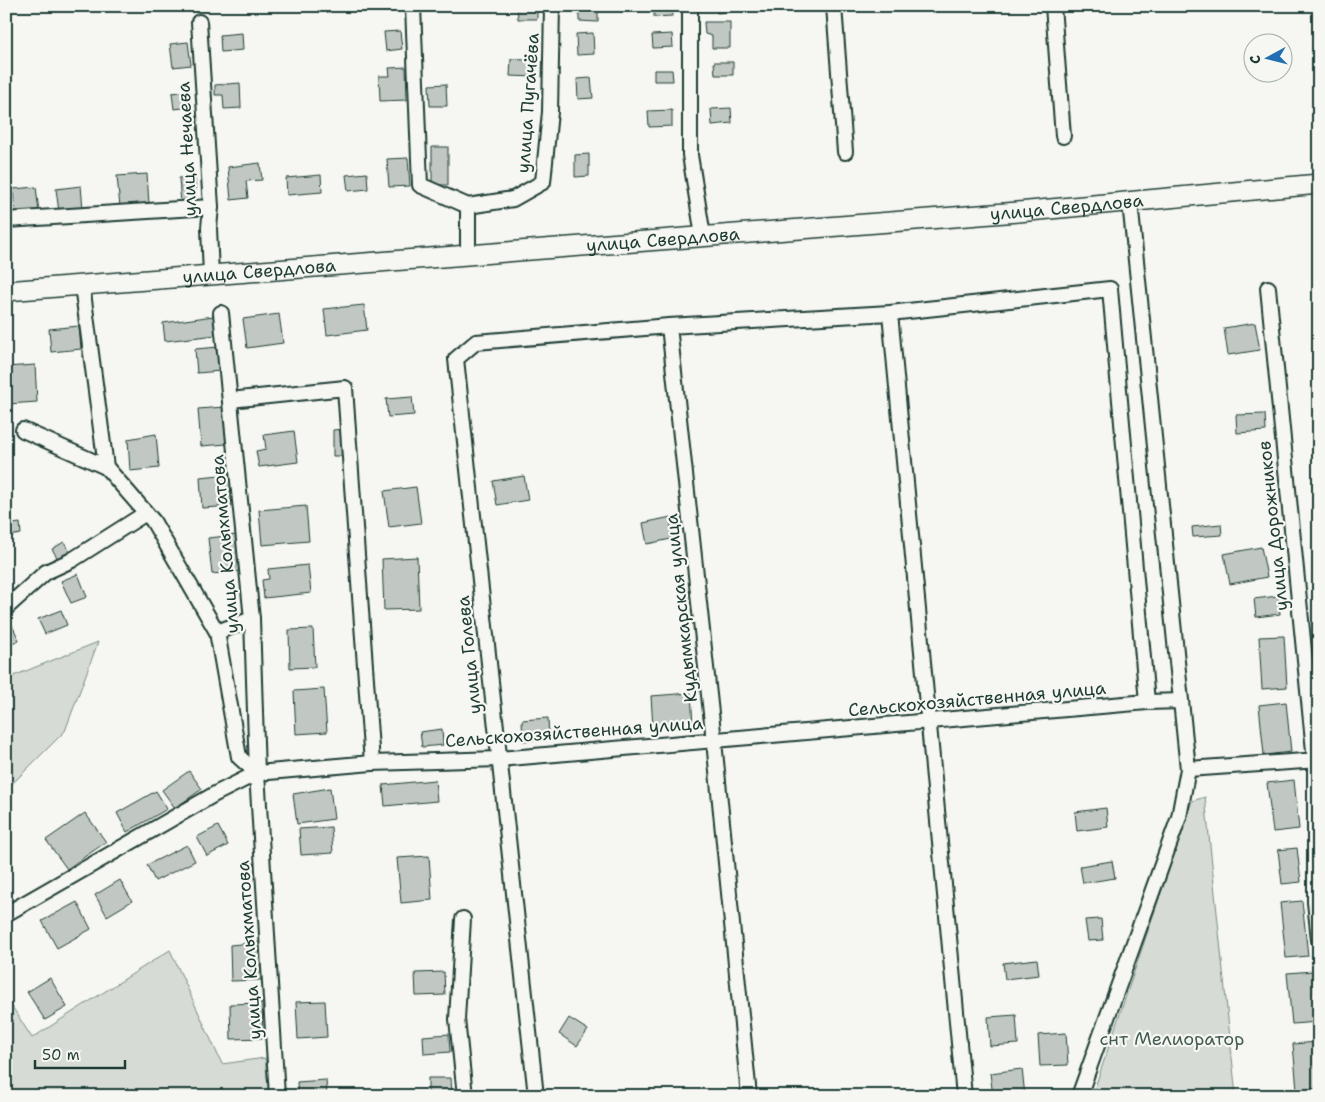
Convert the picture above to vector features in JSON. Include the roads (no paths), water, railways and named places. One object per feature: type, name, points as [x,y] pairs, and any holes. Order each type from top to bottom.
[{"type":"main road","name":"улица Свердлова","points":[[6,290],[1130,202],[1319,184]]},
{"type":"street","points":[[413,6],[420,185],[468,206],[468,255]]},
{"type":"street","name":"улица Пугачёва","points":[[468,206],[513,200],[543,182],[550,112],[552,6]]},
{"type":"street","points":[[690,6],[690,155],[703,236]]},
{"type":"street","points":[[834,6],[845,152]]},
{"type":"street","points":[[1053,6],[1063,136]]},
{"type":"street","name":"улица Нечаева","points":[[199,22],[211,207],[209,228],[211,275]]},
{"type":"street","points":[[1079,1096],[1179,817],[1188,769],[1130,202]]},
{"type":"street","points":[[6,220],[211,207]]},
{"type":"street","points":[[82,285],[106,468]]},
{"type":"street","name":"улица Дорожников","points":[[1268,288],[1317,760],[1317,901],[1319,940]]},
{"type":"street","points":[[669,326],[890,312],[1110,289],[1147,702]]},
{"type":"street","points":[[890,312],[964,1096]]},
{"type":"street","name":"улица Колыхматова","points":[[221,313],[252,618],[256,773],[277,1096]]},
{"type":"street","name":"улица Голева","points":[[536,1096],[456,359],[476,342],[669,326]]},
{"type":"street","name":"Кудымкарская улица","points":[[669,326],[714,741],[749,1096]]},
{"type":"street","points":[[230,400],[345,388],[372,763]]},
{"type":"street","points":[[23,430],[106,468]]},
{"type":"street","name":"улица Колыхматова","points":[[106,468],[153,521],[217,632],[239,757],[256,773]]},
{"type":"street","points":[[6,608],[46,572],[72,560],[146,513]]},
{"type":"street","points":[[217,632],[252,618]]},
{"type":"street","name":"Сельскохозяйственная улица","points":[[6,914],[215,794],[256,773],[372,763],[500,759],[1147,702],[1181,701]]},
{"type":"street","points":[[1188,769],[1317,760]]},
{"type":"street","points":[[463,919],[457,1020],[465,1096]]},
{"type":"park label","name":"снт Мелиоратор","points":[[1172,1039]]}]
